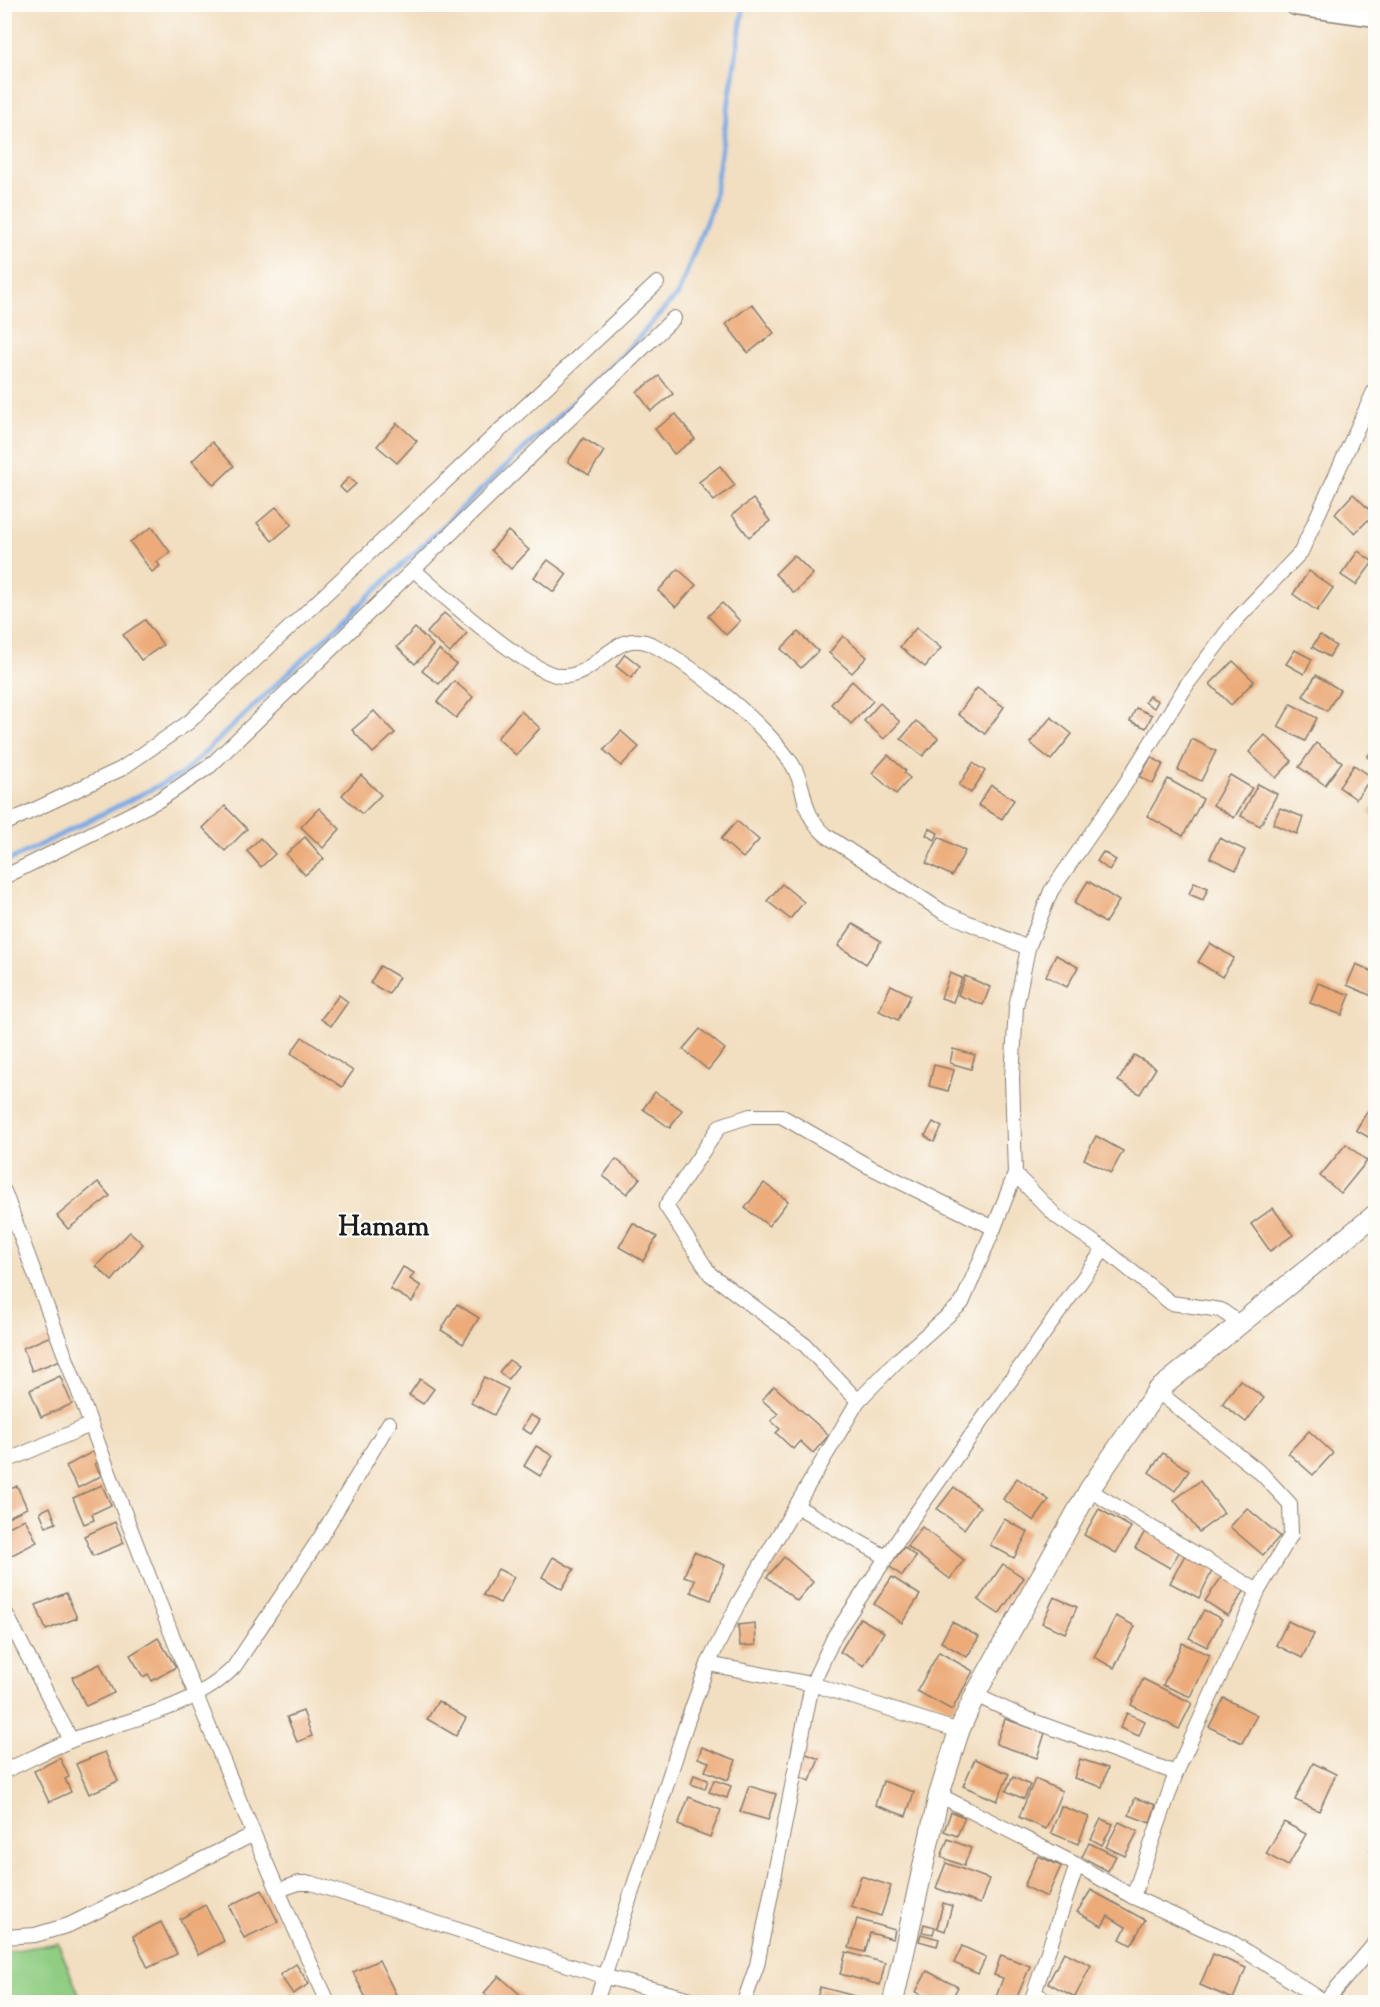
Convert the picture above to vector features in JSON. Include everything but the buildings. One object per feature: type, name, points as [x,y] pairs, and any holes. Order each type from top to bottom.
[{"type":"main road","points":[[1296,4],[1376,15]]},
{"type":"street","points":[[4,824],[121,768],[189,722],[657,283]]},
{"type":"street","points":[[4,877],[159,800],[193,779],[226,752],[674,318]]},
{"type":"street","points":[[596,2002],[686,1725],[708,1664],[739,1602],[858,1401],[899,1359],[962,1303],[994,1228],[1015,1174],[1012,1078],[1016,1006],[1028,948],[1051,891],[1124,786],[1188,683],[1236,620],[1302,552],[1376,387]]},
{"type":"street","points":[[415,571],[487,633],[549,674],[564,677],[581,673],[622,642],[638,641],[655,646],[731,702],[786,756],[798,777],[808,814],[827,836],[943,912],[1028,948]]},
{"type":"street","points":[[858,1401],[805,1345],[710,1274],[666,1206],[720,1126],[750,1116],[781,1116],[868,1166],[994,1228]]},
{"type":"street","points":[[1015,1174],[1057,1217],[1104,1249],[1171,1303],[1221,1310],[1240,1324]]},
{"type":"street","points":[[4,1191],[90,1425],[194,1696],[252,1835],[328,2002]]},
{"type":"street","points":[[893,2002],[939,1794],[959,1731],[975,1695],[1089,1490],[1157,1391],[1376,1214]]},
{"type":"street","points":[[744,2002],[757,1965],[812,1684],[835,1635],[886,1557],[1104,1249]]},
{"type":"street","points":[[1132,1897],[1176,1773],[1258,1591],[1291,1535],[1290,1504],[1262,1474],[1157,1391]]},
{"type":"street","points":[[4,1771],[71,1740],[194,1696],[222,1679],[234,1667],[320,1538],[388,1423]]},
{"type":"street","points":[[4,1462],[90,1425]]},
{"type":"street","points":[[1089,1490],[1258,1591]]},
{"type":"street","points":[[796,1506],[886,1557]]},
{"type":"street","points":[[4,1610],[71,1740]]},
{"type":"street","points":[[708,1664],[812,1684],[959,1731]]},
{"type":"street","points":[[975,1695],[1025,1718],[1176,1773]]},
{"type":"street","points":[[939,1794],[1077,1865],[1132,1897],[1230,1941],[1325,2002],[1376,1942]]},
{"type":"street","points":[[4,1937],[35,1935],[69,1924],[252,1835]]},
{"type":"street","points":[[1052,2002],[1033,1998],[1077,1865]]},
{"type":"street","points":[[279,1890],[299,1883],[311,1883],[606,1977],[703,2002]]},
{"type":"green space","points":[[58,1943],[82,2002],[5,2002],[5,1952]]},
{"type":"waterway","points":[[4,863],[182,774],[623,355],[678,294],[713,204],[744,4]]},
{"type":"district","name":"Hamam","points":[[384,1226]]}]
